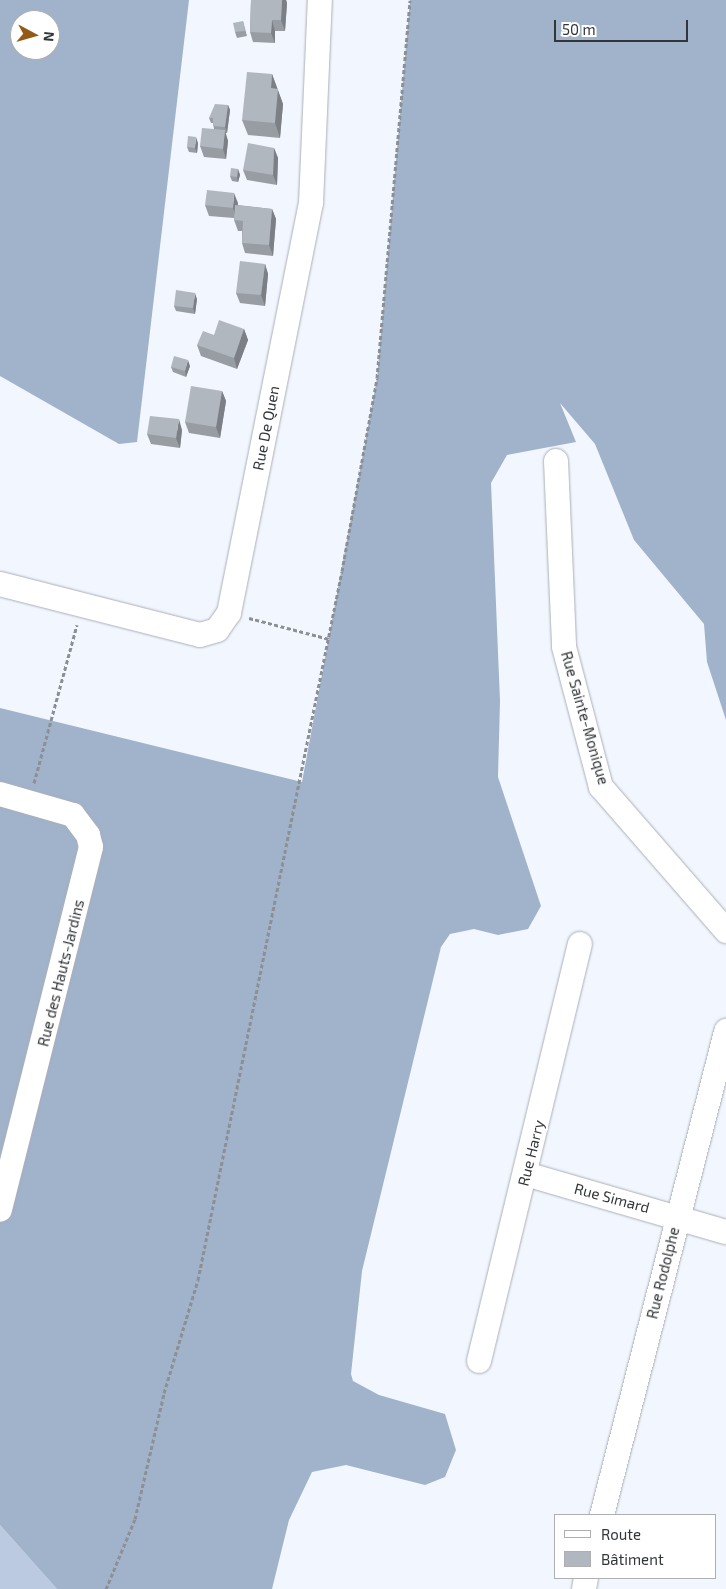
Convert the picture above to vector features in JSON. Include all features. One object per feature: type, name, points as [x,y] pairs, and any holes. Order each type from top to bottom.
[{"type":"street","name":"Rue De Quen","points":[[229,613],[311,203],[320,0]]},
{"type":"street","name":"Rue Sainte-Monique","points":[[556,461],[564,647],[601,787],[726,931]]},
{"type":"street","points":[[0,584],[200,635],[217,630],[229,613]]},
{"type":"street","name":"Rue des Hauts-Jardins","points":[[0,794],[30,801],[73,815],[88,835],[90,848],[0,1210]]},
{"type":"street","name":"Rue Harry","points":[[479,1361],[526,1174],[580,944]]},
{"type":"street","name":"Rue Rodolphe","points":[[602,1514],[677,1216],[726,1031]]},
{"type":"street","name":"Rue Simard","points":[[526,1174],[677,1216],[726,1232]]},
{"type":"path","points":[[106,1589],[135,1519],[164,1393],[198,1280],[329,639],[376,378],[410,0]]},
{"type":"path","points":[[30,801],[82,605]]},
{"type":"path","points":[[229,613],[329,639]]},
{"type":"shaded area","points":[[0,0],[189,0],[137,442],[119,444],[0,376]]},
{"type":"shaded area","points":[[410,0],[726,0],[726,720],[707,662],[704,624],[634,540],[595,444],[560,403],[576,442],[507,455],[491,483],[500,701],[498,777],[541,906],[528,929],[498,935],[474,929],[450,934],[441,947],[362,1271],[351,1374],[353,1381],[379,1395],[445,1414],[456,1450],[445,1477],[425,1485],[346,1465],[312,1472],[289,1520],[272,1589],[57,1589],[0,1525],[0,708],[302,782],[377,378]]},
{"type":"shaded area","points":[[0,1525],[57,1589],[0,1589]]},
{"type":"building","points":[[251,0],[282,0],[281,20],[272,20],[271,33],[250,32]]},
{"type":"building","points":[[243,21],[245,31],[235,32],[233,23]]},
{"type":"building","points":[[247,72],[272,74],[271,88],[278,89],[275,123],[242,120]]},
{"type":"building","points":[[215,104],[228,105],[225,127],[213,126],[213,118],[209,118]]},
{"type":"building","points":[[202,128],[225,130],[223,149],[200,146]]},
{"type":"building","points":[[188,136],[196,137],[195,148],[187,147]]},
{"type":"building","points":[[248,143],[274,148],[273,175],[243,170]]},
{"type":"building","points":[[231,168],[238,169],[237,177],[230,176]]},
{"type":"building","points":[[207,190],[234,193],[233,208],[205,205]]},
{"type":"building","points":[[235,205],[272,209],[269,245],[242,243],[243,221],[234,220]]},
{"type":"building","points":[[240,261],[265,264],[261,295],[236,293]]},
{"type":"building","points":[[176,290],[195,293],[193,308],[174,306]]},
{"type":"building","points":[[219,320],[244,329],[234,358],[197,345],[203,331],[214,335]]},
{"type":"building","points":[[174,356],[188,360],[185,371],[171,367]]},
{"type":"building","points":[[191,386],[222,391],[216,427],[185,422]]},
{"type":"building","points":[[150,416],[179,419],[176,438],[147,434]]}]
